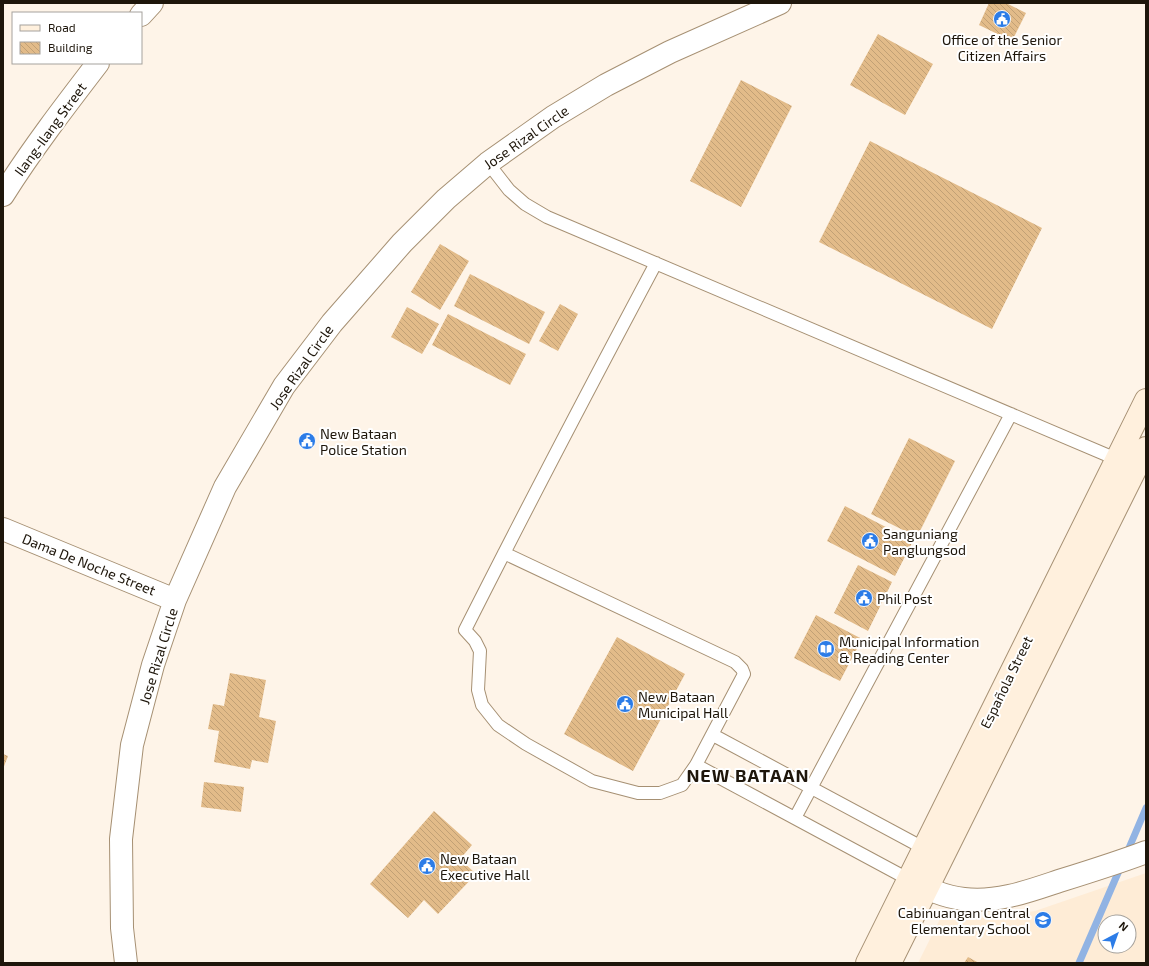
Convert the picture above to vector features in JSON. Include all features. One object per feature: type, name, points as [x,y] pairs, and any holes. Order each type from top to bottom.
[{"type":"street","points":[[142,14],[152,3]]},
{"type":"street","name":"Jose Rizal Circle","points":[[126,963],[122,928],[121,839],[132,745],[153,665],[175,600],[225,487],[284,386],[332,323],[402,243],[446,199],[488,163],[553,117],[606,85],[670,52],[780,3]]},
{"type":"street","name":"Ilang-Ilang Street","points":[[3,196],[23,163],[97,64]]},
{"type":"street","name":"Española Street","points":[[866,963],[918,884],[1127,464],[1146,400]]},
{"type":"street","name":"Española Street","points":[[1127,464],[1146,448]]},
{"type":"street","name":"Dama De Noche Street","points":[[3,529],[175,600]]},
{"type":"street","points":[[918,884],[950,896],[965,899],[986,900],[1007,897],[1094,871],[1141,854]]},
{"type":"street","name":"Española Street","points":[[890,963],[918,884]]},
{"type":"lane","points":[[488,163],[509,190],[525,204],[547,217],[1127,464]]},
{"type":"lane","points":[[504,553],[739,665],[744,674],[713,735],[696,765],[682,785],[660,792],[638,793],[592,781],[526,744],[498,725],[482,705],[478,690],[480,651],[475,641],[465,630],[504,553],[539,484],[656,263]]},
{"type":"lane","points":[[795,818],[1012,414]]},
{"type":"lane","points":[[713,735],[933,854]]},
{"type":"lane","points":[[696,765],[918,884]]},
{"type":"shaded area","name":"Cabinuangan Central Elementary School","points":[[1146,873],[1146,963],[918,963],[942,915],[989,918],[1035,911]]},
{"type":"building","name":"Office of the Senior Citizen Affairs","points":[[989,3],[1006,3],[1026,13],[1012,41],[979,25]]},
{"type":"building","points":[[878,34],[933,64],[905,115],[850,85]]},
{"type":"building","points":[[741,80],[792,106],[741,207],[690,181]]},
{"type":"building","points":[[870,141],[1042,228],[992,329],[819,242]]},
{"type":"building","points":[[440,244],[469,261],[440,310],[411,292]]},
{"type":"building","points":[[470,274],[545,312],[529,344],[454,306]]},
{"type":"building","points":[[560,304],[578,314],[558,351],[539,341]]},
{"type":"building","points":[[407,307],[439,324],[422,354],[391,337]]},
{"type":"building","points":[[448,314],[526,354],[510,385],[432,345]]},
{"type":"building","points":[[909,438],[955,461],[917,537],[871,514]]},
{"type":"building","name":"Sanguniang Panglungsod","points":[[845,506],[913,541],[895,576],[827,541]]},
{"type":"building","points":[[858,565],[892,582],[868,631],[834,613]]},
{"type":"building","points":[[816,615],[862,639],[840,681],[794,658]]},
{"type":"building","name":"New Bataan Municipal Hall","points":[[617,637],[685,674],[633,771],[564,734]]},
{"type":"building","points":[[230,673],[266,680],[259,717],[276,721],[268,763],[252,760],[250,769],[214,762],[219,731],[208,729],[213,704],[224,706]]},
{"type":"building","points":[[3,754],[8,756],[3,769]]},
{"type":"building","points":[[204,782],[244,787],[241,812],[201,807]]},
{"type":"building","name":"New Bataan Executive Hall","points":[[434,811],[472,845],[460,859],[476,874],[438,914],[424,900],[408,918],[370,884]]},
{"type":"building","points":[[968,957],[979,963],[964,963]]},
{"type":"waterway","points":[[1126,855],[1146,808]]},
{"type":"waterway","points":[[1079,963],[1121,866]]},
{"type":"place","name":"Office of the Senior Citizen Affairs","points":[[1002,19]]},
{"type":"place","name":"New Bataan Police Station","points":[[307,441]]},
{"type":"place","name":"Sanguniang Panglungsod","points":[[870,541]]},
{"type":"place","name":"Phil Post","points":[[864,598]]},
{"type":"place","name":"Municipal Information & Reading Center","points":[[826,649]]},
{"type":"place","name":"New Bataan Municipal Hall","points":[[625,704]]},
{"type":"place","name":"New Bataan Executive Hall","points":[[427,866]]},
{"type":"place","name":"Cabinuangan Central Elementary School","points":[[1043,920]]},
{"type":"district","name":"NEW BATAAN","points":[[748,775]]}]
